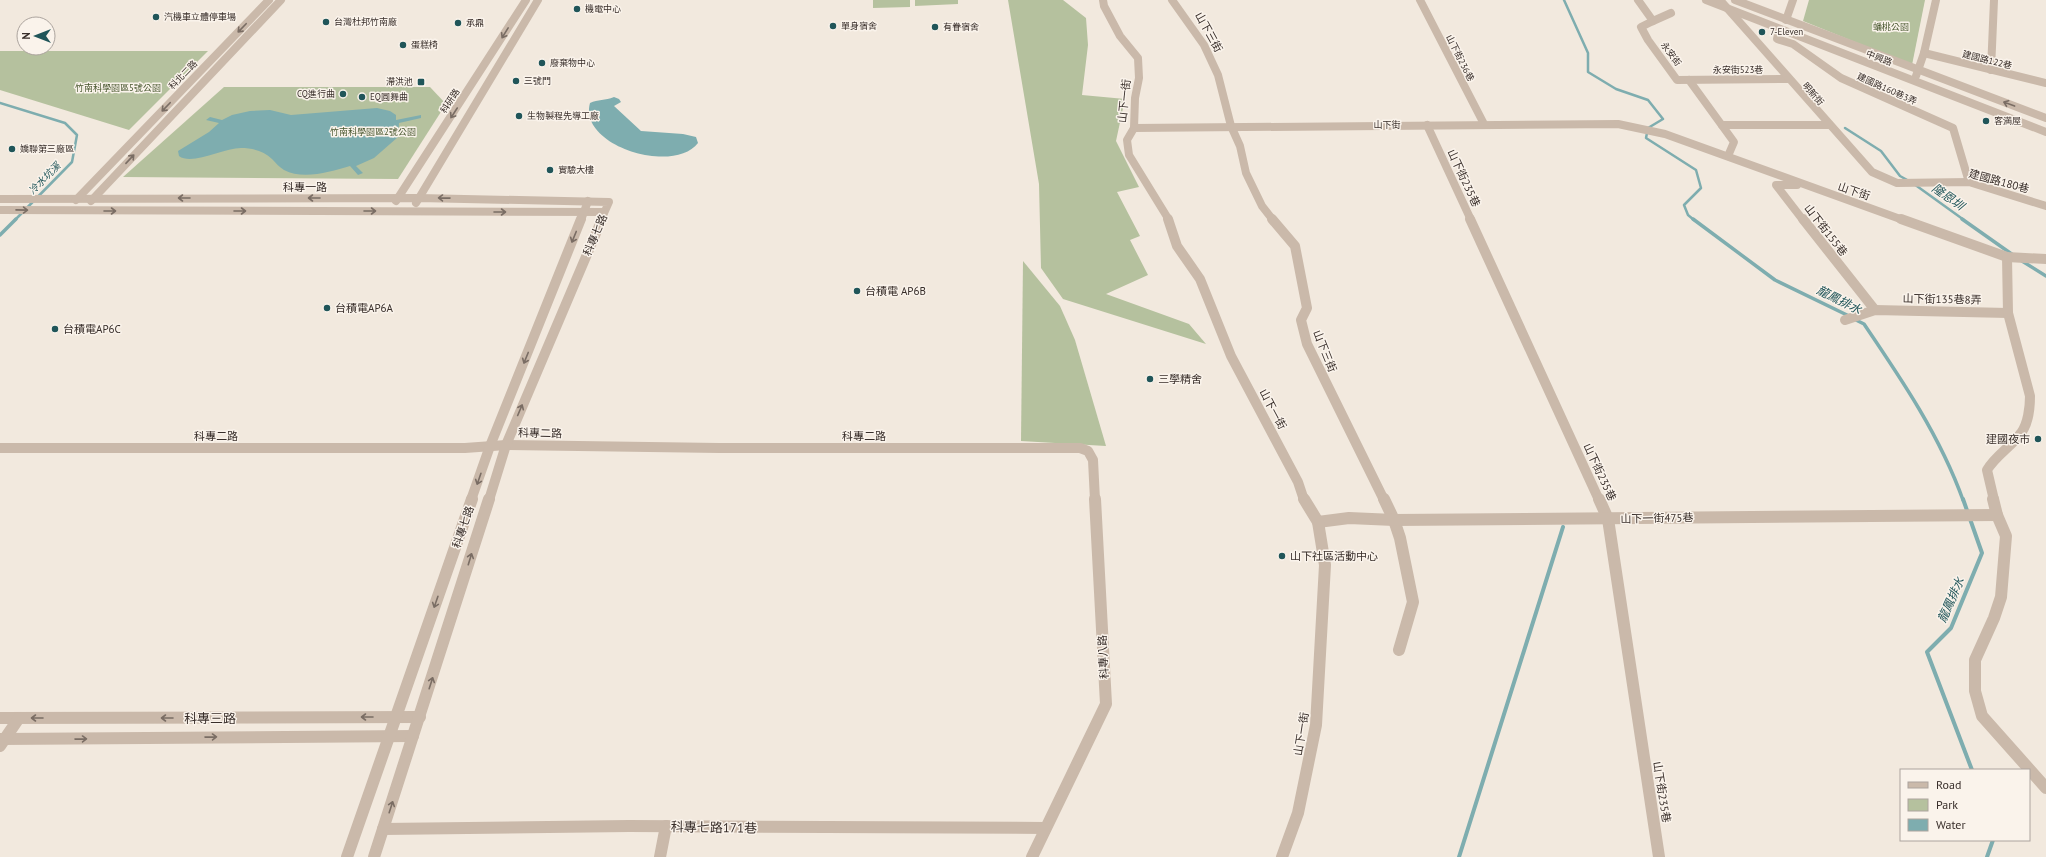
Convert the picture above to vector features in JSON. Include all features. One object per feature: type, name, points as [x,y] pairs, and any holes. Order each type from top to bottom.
[{"type":"street","name":"科北二路","points":[[65,210],[269,0]]},
{"type":"street","name":"科北二路","points":[[81,210],[281,0]]},
{"type":"street","name":"科研路","points":[[390,211],[526,0]]},
{"type":"street","points":[[411,211],[538,0]]},
{"type":"street","name":"山下一街","points":[[1103,0],[1104,6],[1120,36],[1134,51],[1138,58],[1134,128],[1127,140],[1129,155],[1158,200],[1170,222],[1177,246],[1200,278],[1231,356],[1298,482],[1306,505],[1318,522],[1325,565],[1316,725],[1298,812],[1282,857]]},
{"type":"street","points":[[1172,0],[1186,20]]},
{"type":"street","name":"山下三街","points":[[1182,0],[1186,20],[1204,45],[1218,75],[1231,126],[1240,146],[1246,173],[1262,206],[1295,246],[1307,308],[1300,320],[1307,344],[1394,520],[1400,538],[1413,602],[1399,650]]},
{"type":"street","name":"山下街236巷","points":[[1420,0],[1484,124]]},
{"type":"street","points":[[1638,0],[1654,21],[1671,13]]},
{"type":"street","name":"中興路","points":[[1706,0],[1722,3],[1917,74],[2046,126]]},
{"type":"street","points":[[1735,0],[1917,74],[2046,118]]},
{"type":"street","points":[[1786,20],[1793,0]]},
{"type":"street","points":[[1917,74],[1924,53],[1936,0]]},
{"type":"street","points":[[1991,70],[1994,0]]},
{"type":"street","name":"中興路","points":[[1722,3],[1779,29],[2046,132]]},
{"type":"street","name":"明新街","points":[[1722,3],[1828,125],[1872,172],[1897,183]]},
{"type":"street","name":"永安街","points":[[1654,21],[1641,27],[1648,40],[1677,80],[1689,80]]},
{"type":"street","points":[[1762,49],[1771,41],[1777,39],[1779,29]]},
{"type":"street","name":"建國路160巷3弄","points":[[1777,39],[1793,44],[1841,78],[1953,128],[1969,182]]},
{"type":"street","name":"建國路122巷","points":[[1924,53],[2046,83]]},
{"type":"street","name":"永安街523巷","points":[[1689,80],[1788,79]]},
{"type":"street","points":[[1689,80],[1734,142],[1728,156]]},
{"type":"street","name":"山下街","points":[[1134,128],[1618,124],[1657,131],[1803,184],[2013,257],[2046,259]]},
{"type":"street","name":"山下街235巷","points":[[1427,125],[1608,519],[1659,857]]},
{"type":"street","points":[[1722,125],[1828,125]]},
{"type":"street","name":"建國路180巷","points":[[1897,183],[1969,182],[2046,206]]},
{"type":"street","name":"山下街155巷","points":[[1803,184],[1776,185],[1875,310]]},
{"type":"street","name":"科專一路","points":[[0,199],[419,198],[609,202]]},
{"type":"street","name":"科專七路","points":[[348,857],[490,446],[588,201]]},
{"type":"street","name":"科專七路","points":[[374,857],[506,444],[609,202]]},
{"type":"street","points":[[0,210],[604,212]]},
{"type":"street","points":[[2013,257],[2008,313],[2030,396],[2030,407],[2022,432],[1992,460],[1987,470],[1991,515],[2006,536],[2001,597],[1994,618],[1975,660],[1976,691],[1982,716],[2029,769]]},
{"type":"street","name":"山下街135巷8弄","points":[[1846,319],[1875,310],[2008,313]]},
{"type":"street","name":"科專二路","points":[[0,448],[465,448],[506,444],[719,448],[1080,448]]},
{"type":"street","name":"科專八路","points":[[1032,857],[1106,704],[1093,460],[1088,451],[1080,448]]},
{"type":"street","name":"山下一街475巷","points":[[1318,522],[1349,518],[1394,520],[1608,519],[1963,514],[1991,515]]},
{"type":"street","name":"科專三路","points":[[0,718],[420,717]]},
{"type":"street","points":[[2,741],[19,718]]},
{"type":"street","name":"科專三路","points":[[2,741],[413,736]]},
{"type":"street","points":[[2030,770],[2046,788]]},
{"type":"street","points":[[660,857],[666,826]]},
{"type":"street","name":"科專七路171巷","points":[[383,829],[666,826],[1045,828]]},
{"type":"green space","points":[[873,0],[910,0],[910,7],[873,8]]},
{"type":"green space","points":[[915,0],[958,0],[958,4],[915,6]]},
{"type":"green space","points":[[1008,0],[1063,0],[1086,18],[1088,45],[1082,95],[1125,99],[1116,141],[1139,187],[1117,192],[1140,236],[1130,240],[1148,275],[1106,294],[1189,324],[1206,344],[1063,299],[1041,268],[1039,184]]},
{"type":"green space","name":"蟠桃公園","points":[[1809,0],[1925,0],[1912,65],[1803,21]]},
{"type":"green space","name":"竹南科學園區5號公園","points":[[0,51],[16,51],[16,56],[56,56],[56,51],[208,51],[129,130],[0,90]]},
{"type":"green space","name":"竹南科學園區2號公園","points":[[224,87],[430,87],[446,104],[398,179],[123,177]]},
{"type":"green space","points":[[1023,261],[1060,306],[1075,340],[1106,446],[1021,441]]},
{"type":"water","points":[[614,97],[619,99],[621,102],[614,106],[641,131],[683,134],[696,137],[698,143],[686,152],[669,156],[650,156],[630,151],[613,143],[598,132],[590,118],[590,103]]},
{"type":"water","points":[[377,108],[390,111],[396,115],[396,120],[421,115],[421,118],[399,123],[398,137],[374,158],[356,166],[363,173],[358,175],[350,166],[317,174],[308,175],[291,173],[282,169],[272,159],[258,150],[245,148],[234,149],[192,159],[185,159],[179,156],[178,151],[209,132],[219,123],[206,120],[210,117],[222,120],[232,115],[250,111],[270,110],[291,115]]},
{"type":"waterway","name":"龍鳳排水","points":[[1564,0],[1588,53],[1588,72],[1616,89],[1648,100],[1663,119],[1648,128],[1646,138],[1696,170],[1701,188],[1684,205],[1688,215],[1694,220]]},
{"type":"waterway","name":"冷水坑溪","points":[[0,103],[65,123],[77,135],[72,162],[15,220]]},
{"type":"waterway","name":"隆恩圳","points":[[1845,128],[1881,151],[1900,176],[1909,181]]},
{"type":"waterway","name":"隆恩圳","points":[[1914,184],[1964,220]]},
{"type":"waterway","name":"龍鳳排水","points":[[1693,219],[1775,280],[1849,316]]},
{"type":"waterway","name":"隆恩圳","points":[[1962,219],[2013,255]]},
{"type":"waterway","name":"冷水坑溪","points":[[0,235],[15,220]]},
{"type":"waterway","name":"隆恩圳","points":[[2022,261],[2046,276]]},
{"type":"waterway","name":"龍鳳排水","points":[[1854,319],[1864,324],[1919,409],[1943,453],[1963,500]]},
{"type":"waterway","name":"龍鳳排水","points":[[1963,499],[1982,553],[1951,628],[1927,652],[1972,769]]},
{"type":"waterway","points":[[1459,857],[1563,527]]},
{"type":"waterway","name":"龍鳳排水","points":[[1987,857],[1993,841]]},
{"type":"place","name":"機電中心","points":[[577,9]]},
{"type":"place","name":"汽機車立體停車場","points":[[156,17]]},
{"type":"place","name":"台灣杜邦竹南廠","points":[[326,22]]},
{"type":"place","name":"承鼎","points":[[458,23]]},
{"type":"place","name":"單身宿舍","points":[[833,26]]},
{"type":"place","name":"有眷宿舍","points":[[935,27]]},
{"type":"place","name":"7-Eleven","points":[[1762,32]]},
{"type":"place","name":"蛋糕椅","points":[[403,45]]},
{"type":"place","name":"廢棄物中心","points":[[542,63]]},
{"type":"place","name":"三號門","points":[[516,81]]},
{"type":"place","name":"滯洪池","points":[[421,82]]},
{"type":"place","name":"CQ進行曲","points":[[343,94]]},
{"type":"place","name":"EQ圓舞曲","points":[[362,97]]},
{"type":"place","name":"生物製程先導工廠","points":[[519,116]]},
{"type":"place","name":"客満屋","points":[[1986,121]]},
{"type":"place","name":"嬌聯第三廠區","points":[[12,149]]},
{"type":"place","name":"實驗大樓","points":[[550,170]]},
{"type":"place","name":"台積電 AP6B","points":[[857,291]]},
{"type":"place","name":"台積電AP6A","points":[[327,308]]},
{"type":"place","name":"台積電AP6C","points":[[55,329]]},
{"type":"place","name":"三學精舍","points":[[1150,379]]},
{"type":"place","name":"建國夜市","points":[[2038,439]]},
{"type":"place","name":"山下社區活動中心","points":[[1282,556]]}]
